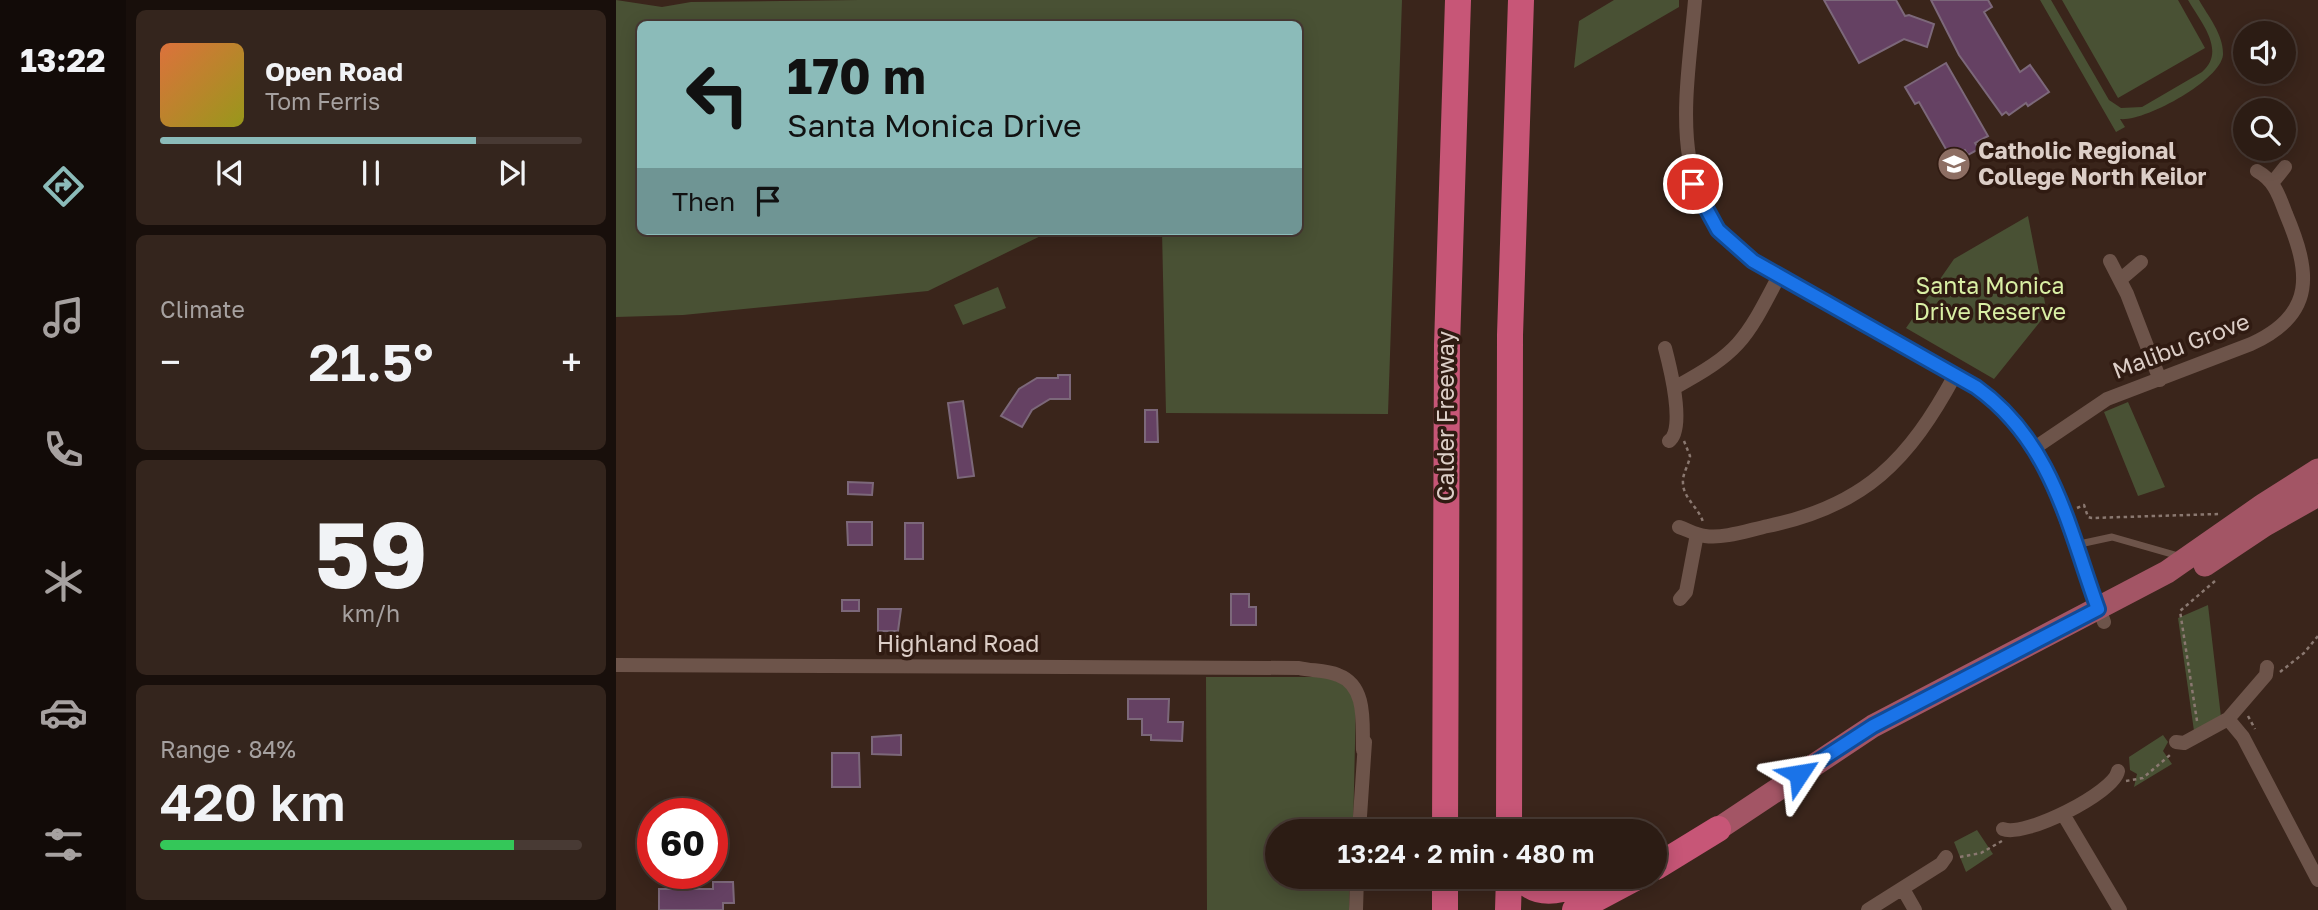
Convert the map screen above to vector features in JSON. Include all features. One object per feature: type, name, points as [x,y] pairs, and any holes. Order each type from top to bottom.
[{"type":"highway","name":"Calder Freeway","points":[[1446,819],[1447,286],[1458,0]]},
{"type":"highway","points":[[1509,819],[1510,322],[1521,0]]},
{"type":"highway","points":[[1510,527],[1517,556],[1519,590],[1518,819]]},
{"type":"highway","points":[[1667,852],[1718,830]]},
{"type":"highway","points":[[1667,860],[1718,830]]},
{"type":"highway","points":[[1446,889],[1446,910]]},
{"type":"highway","points":[[1508,910],[1509,889]]},
{"type":"highway","points":[[1535,889],[1541,892],[1553,889]]},
{"type":"highway","points":[[1575,910],[1614,889]]},
{"type":"main road","points":[[2101,616],[2318,470]]},
{"type":"main road","points":[[1718,830],[1818,761],[1945,686],[2175,585],[2265,525],[2318,495]]},
{"type":"street","points":[[1695,0],[1686,134],[1693,184],[1709,218],[1728,241],[1779,276],[1993,399],[2036,447],[2101,616]]},
{"type":"street","points":[[2257,171],[2273,182],[2285,167]]},
{"type":"street","name":"Malibu Grove","points":[[2036,447],[2088,409],[2263,339],[2280,327],[2293,311],[2302,291],[2304,262],[2273,182]]},
{"type":"street","points":[[2110,261],[2121,279],[2160,380]]},
{"type":"street","points":[[2121,279],[2141,262]]},
{"type":"street","points":[[1674,388],[1732,352],[1754,324],[1779,276]]},
{"type":"street","points":[[1665,348],[1674,388],[1672,439]]},
{"type":"street","points":[[1679,527],[1697,534],[1719,536],[1799,519],[1852,497],[1903,456],[1928,421],[1955,375]]},
{"type":"street","points":[[1680,599],[1686,592],[1697,534]]},
{"type":"street","name":"Highland Road","points":[[616,665],[1337,667],[1354,681],[1368,707],[1360,819]]},
{"type":"street","points":[[2179,742],[2203,734],[2228,719],[2267,671]]},
{"type":"street","points":[[2228,719],[2243,737],[2318,880]]},
{"type":"street","points":[[2007,830],[2063,814],[2118,774]]},
{"type":"street","points":[[2063,814],[2120,910]]},
{"type":"street","points":[[1868,910],[1903,889],[1946,857]]},
{"type":"street","points":[[1356,910],[1357,889]]},
{"type":"street","points":[[1903,889],[1914,910]]},
{"type":"lane","points":[[2074,546],[2096,539],[2125,538],[2188,559]]},
{"type":"path","points":[[1672,439],[1685,442],[1689,452],[1683,485],[1703,521],[1697,534]]},
{"type":"path","points":[[2063,512],[2084,505],[2088,517],[2092,518],[2221,514]]},
{"type":"path","points":[[2203,734],[2194,711],[2180,611],[2223,574]]},
{"type":"path","points":[[2267,671],[2278,674],[2291,665],[2318,636]]},
{"type":"path","points":[[2118,774],[2128,782],[2139,780],[2165,757],[2181,749],[2179,742]]},
{"type":"path","points":[[1946,857],[1981,853],[1997,845],[2007,830]]},
{"type":"green space","points":[[616,0],[662,7],[691,2],[859,0],[1402,0],[1388,414],[1166,413],[1162,235],[1302,235],[1302,21],[637,21],[637,235],[1043,235],[928,291],[683,315],[616,317]]},
{"type":"green space","points":[[1614,0],[1679,0],[1679,7],[1574,68],[1579,21]]},
{"type":"green space","points":[[2040,0],[2051,0],[2109,100],[2121,108],[2142,107],[2202,72],[2209,64],[2212,46],[2209,36],[2188,0],[2199,0],[2218,33],[2223,55],[2219,65],[2195,87],[2146,114],[2120,119],[2125,127],[2116,132]]},
{"type":"green space","points":[[2062,0],[2178,0],[2205,48],[2118,98]]},
{"type":"green space","name":"Santa Monica Drive Reserve","points":[[2028,216],[2047,313],[1994,379],[1906,328],[1954,259]]},
{"type":"green space","points":[[998,287],[1006,308],[963,325],[954,305]]},
{"type":"green space","points":[[2128,402],[2165,487],[2138,496],[2104,412]]},
{"type":"green space","points":[[2208,605],[2221,717],[2194,731],[2178,618]]},
{"type":"green space","points":[[1206,677],[1330,677],[1342,680],[1356,700],[1353,819],[1265,819],[1265,889],[1350,889],[1349,910],[1207,910]]},
{"type":"green space","points":[[2163,735],[2168,742],[2163,751],[2172,764],[2134,787],[2137,774],[2130,770],[2129,757]]},
{"type":"green space","points":[[1977,830],[1993,854],[1966,872],[1954,842]]},
{"type":"building","points":[[1824,0],[1896,0],[1905,16],[1934,24],[1927,47],[1904,39],[1859,63]]},
{"type":"building","points":[[1931,0],[1988,0],[1992,7],[1984,12],[2020,72],[2030,65],[2049,92],[2028,106],[2026,103],[2009,115],[2006,112],[2002,115],[1959,55]]},
{"type":"building","points":[[1946,63],[1988,136],[1975,143],[1979,149],[1968,155],[1965,150],[1951,158],[1919,102],[1915,104],[1905,87]]},
{"type":"building","points":[[1058,375],[1070,375],[1070,399],[1050,399],[1032,410],[1022,427],[1001,416],[1019,389],[1037,378],[1058,378]]},
{"type":"building","points":[[963,401],[974,476],[958,478],[948,403]]},
{"type":"building","points":[[1145,410],[1157,410],[1158,442],[1145,442]]},
{"type":"building","points":[[848,482],[873,483],[872,495],[848,494]]},
{"type":"building","points":[[847,522],[872,522],[872,545],[848,545]]},
{"type":"building","points":[[905,523],[923,523],[923,559],[905,559]]},
{"type":"building","points":[[1231,594],[1249,594],[1249,607],[1256,607],[1256,625],[1231,625]]},
{"type":"building","points":[[842,600],[859,600],[859,611],[842,611]]},
{"type":"building","points":[[878,609],[901,609],[898,631],[878,631]]},
{"type":"building","points":[[1128,699],[1169,699],[1168,722],[1183,722],[1182,741],[1151,740],[1151,735],[1142,735],[1142,719],[1128,719]]},
{"type":"building","points":[[901,735],[901,755],[872,754],[872,737]]},
{"type":"building","points":[[832,753],[859,753],[860,787],[832,787]]},
{"type":"building","points":[[728,882],[733,882],[734,903],[723,903],[723,910],[659,910],[659,889],[728,889]]},
{"type":"place","name":"Catholic Regional College North Keilor","points":[[1954,164]]},
{"type":"route","points":[[1693,184],[1709,218],[1718,230],[1753,261],[1976,387],[2006,411],[2036,447],[2048,472],[2098,609],[1945,686],[1873,726],[1799,774]]}]
